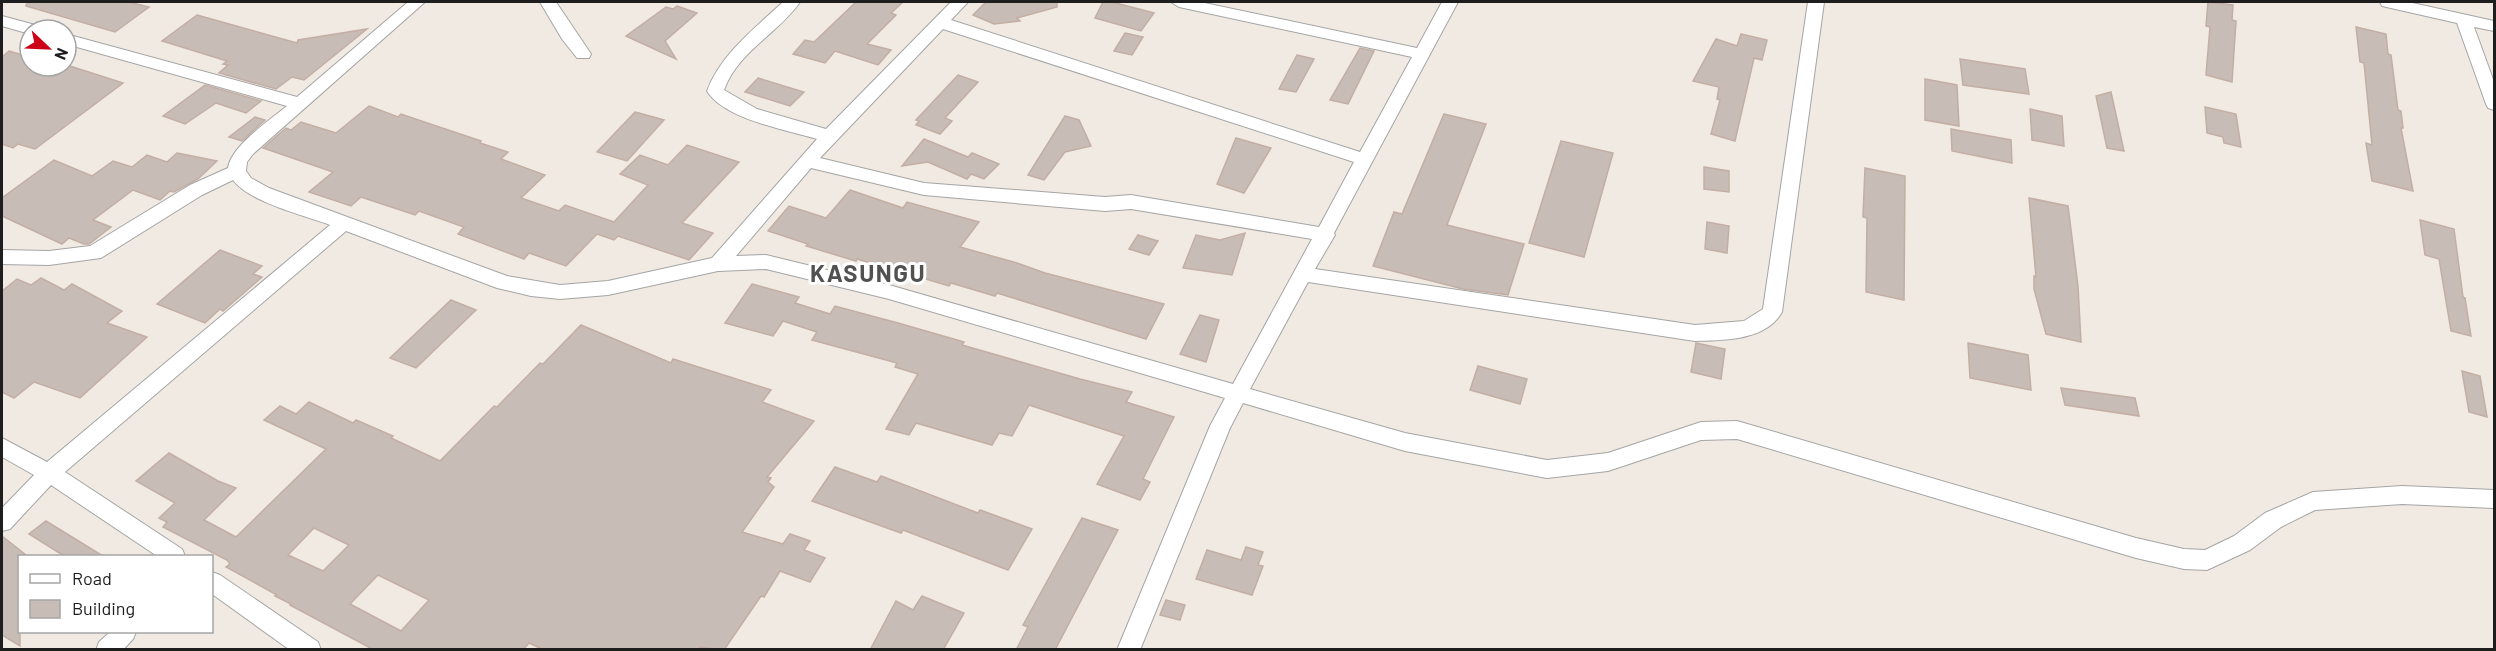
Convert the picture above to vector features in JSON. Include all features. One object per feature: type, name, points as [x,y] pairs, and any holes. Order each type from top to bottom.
[{"type":"street","points":[[417,2],[247,150],[238,161],[237,172],[245,183],[263,193],[504,283],[560,292],[608,288],[718,264],[766,262],[889,292],[1406,442],[1546,469],[1608,462],[1701,430],[1737,430],[2136,548],[2184,559],[2207,560],[2242,543],[2273,520],[2313,501],[2402,495],[2494,499]]},
{"type":"street","points":[[548,2],[583,54]]},
{"type":"street","points":[[792,2],[730,64],[717,80],[715,90],[722,99],[742,110],[829,136]]},
{"type":"street","points":[[718,264],[829,136],[960,2]]},
{"type":"street","points":[[1179,2],[1421,54]]},
{"type":"street","points":[[1128,650],[1220,426],[1326,235],[1364,159],[1450,2]]},
{"type":"street","points":[[1304,274],[1695,333],[1747,329],[1765,320],[1772,312],[1816,2]]},
{"type":"street","points":[[2388,2],[2494,26]]},
{"type":"street","points":[[2463,18],[2494,104]]},
{"type":"street","points":[[2,21],[18,26]]},
{"type":"street","points":[[940,22],[1364,159]]},
{"type":"street","points":[[78,42],[300,104]]},
{"type":"street","points":[[807,161],[924,189],[1106,204],[1131,202],[1326,235]]},
{"type":"street","points":[[2,257],[49,258],[94,253],[196,190],[237,172]]},
{"type":"street","points":[[2,522],[50,473],[344,223]]},
{"type":"street","points":[[2,447],[50,473],[173,555]]},
{"type":"street","points":[[213,583],[310,650]]},
{"type":"street","points":[[107,650],[124,633]]},
{"type":"building","points":[[27,2],[129,2],[149,7],[115,32],[78,21],[78,18],[67,18],[26,6]]},
{"type":"building","points":[[856,2],[903,2],[891,13],[896,15],[867,44],[891,50],[878,65],[835,51],[825,63],[793,54],[805,40],[814,42]]},
{"type":"building","points":[[986,2],[1057,2],[1057,7],[1017,18],[1020,21],[994,24],[973,15]]},
{"type":"building","points":[[1103,2],[1112,2],[1154,13],[1141,31],[1095,18]]},
{"type":"building","points":[[2208,2],[2233,5],[2232,20],[2236,21],[2232,82],[2206,75],[2210,27],[2206,26]]},
{"type":"building","points":[[677,6],[697,13],[665,41],[676,59],[626,36],[666,7],[673,9]]},
{"type":"building","points":[[197,15],[297,43],[298,40],[367,29],[304,80],[292,77],[276,89],[219,73],[228,65],[223,64],[227,61],[162,41]]},
{"type":"building","points":[[2356,27],[2386,34],[2413,191],[2372,181],[2366,143],[2372,145],[2364,63],[2360,62]]},
{"type":"building","points":[[1125,33],[1143,37],[1132,55],[1114,51]]},
{"type":"building","points":[[1741,34],[1767,40],[1762,60],[1754,58],[1735,141],[1711,134],[1720,100],[1717,99],[1719,87],[1693,81],[1716,39],[1737,46]]},
{"type":"building","points":[[1360,48],[1374,51],[1348,104],[1330,100]]},
{"type":"building","points":[[9,51],[18,54],[18,78],[78,78],[78,69],[123,83],[35,149],[18,144],[13,148],[2,144],[2,57]]},
{"type":"building","points":[[1297,55],[1314,59],[1296,92],[1279,89]]},
{"type":"building","points":[[1960,59],[2025,69],[2029,94],[1963,85]]},
{"type":"building","points":[[958,75],[978,82],[945,118],[952,121],[940,134],[916,125],[919,121],[916,120]]},
{"type":"building","points":[[758,78],[804,92],[790,106],[745,92]]},
{"type":"building","points":[[1925,79],[1957,85],[1959,126],[1925,120]]},
{"type":"building","points":[[205,85],[261,101],[246,113],[216,103],[185,124],[163,116]]},
{"type":"building","points":[[2111,92],[2124,151],[2107,148],[2096,96]]},
{"type":"building","points":[[369,106],[398,117],[401,114],[481,141],[480,143],[508,152],[501,159],[545,175],[521,198],[559,211],[565,205],[614,222],[648,185],[620,174],[640,155],[668,165],[687,145],[739,162],[682,223],[713,233],[689,260],[618,236],[614,240],[597,234],[566,266],[529,253],[524,259],[458,234],[464,227],[419,211],[415,215],[361,197],[351,206],[309,192],[333,172],[263,148],[286,128],[291,130],[301,122],[336,133]]},
{"type":"building","points":[[2205,107],[2236,114],[2241,147],[2224,143],[2223,137],[2207,133]]},
{"type":"building","points":[[2030,109],[2062,116],[2064,146],[2032,140]]},
{"type":"building","points":[[635,112],[664,120],[627,161],[597,152]]},
{"type":"building","points":[[1444,114],[1486,124],[1447,225],[1524,244],[1508,295],[1463,289],[1373,266],[1394,212],[1402,214]]},
{"type":"building","points":[[1065,116],[1079,120],[1091,146],[1065,152],[1044,180],[1028,175]]},
{"type":"building","points":[[255,117],[265,120],[242,141],[229,137]]},
{"type":"building","points":[[1951,129],[2011,140],[2012,163],[1952,151]]},
{"type":"building","points":[[1236,138],[1271,148],[1244,193],[1217,184]]},
{"type":"building","points":[[924,139],[968,157],[972,153],[999,164],[984,179],[971,174],[967,179],[928,162],[902,166]]},
{"type":"building","points":[[1561,141],[1613,153],[1584,257],[1529,243]]},
{"type":"building","points":[[177,153],[217,161],[198,179],[174,192],[170,191],[160,200],[133,190],[93,220],[111,227],[89,244],[69,238],[62,244],[2,216],[2,198],[54,160],[92,176],[113,161],[132,167],[147,155],[167,162]]},
{"type":"building","points":[[1704,167],[1729,171],[1729,192],[1704,189]]},
{"type":"building","points":[[1865,168],[1905,176],[1904,300],[1866,292],[1867,218],[1863,217]]},
{"type":"building","points":[[850,190],[903,208],[907,202],[979,222],[960,247],[1045,273],[1164,304],[1146,339],[997,293],[995,296],[951,283],[949,286],[857,259],[856,261],[806,246],[808,244],[768,231],[789,206],[826,218]]},
{"type":"building","points":[[2029,198],[2068,206],[2078,286],[2081,342],[2046,334],[2034,289],[2034,276],[2036,277]]},
{"type":"building","points":[[2420,220],[2454,229],[2471,336],[2451,331],[2439,259],[2425,255]]},
{"type":"building","points":[[1707,222],[1729,226],[1727,253],[1705,249]]},
{"type":"building","points":[[1245,233],[1232,275],[1183,268],[1196,235],[1220,240]]},
{"type":"building","points":[[1138,235],[1158,241],[1149,255],[1129,249]]},
{"type":"building","points":[[220,250],[262,266],[253,274],[262,277],[223,311],[220,309],[205,323],[157,304]]},
{"type":"building","points":[[41,278],[64,290],[72,284],[122,311],[107,323],[147,337],[80,398],[34,382],[14,398],[2,392],[2,291],[17,279],[31,285]]},
{"type":"building","points":[[752,284],[799,297],[795,303],[830,314],[835,306],[964,342],[962,345],[1132,392],[1126,402],[1174,417],[1143,479],[1150,482],[1140,500],[1097,484],[1124,436],[1029,405],[1012,436],[999,433],[992,445],[916,423],[909,435],[886,429],[918,374],[895,367],[897,363],[812,340],[817,332],[783,321],[773,336],[725,323]]},
{"type":"building","points":[[451,300],[476,310],[416,368],[390,358]]},
{"type":"building","points":[[1200,315],[1219,320],[1206,362],[1180,354]]},
{"type":"building","points":[[581,325],[671,363],[673,359],[771,390],[762,402],[814,421],[767,477],[771,478],[768,482],[774,487],[742,532],[783,544],[790,534],[810,541],[804,550],[825,558],[810,582],[780,571],[764,597],[761,596],[724,650],[700,647],[698,650],[544,650],[529,643],[523,650],[374,650],[290,605],[275,596],[277,595],[226,567],[230,564],[227,560],[163,527],[167,522],[159,518],[175,503],[136,481],[169,453],[218,481],[236,488],[204,520],[236,537],[326,449],[264,420],[280,406],[296,414],[309,402],[353,423],[356,420],[393,436],[391,438],[440,461],[494,406],[497,407],[540,363],[543,364]],"holes":[[[314,528],[349,545],[323,571],[288,555]],[[378,575],[429,600],[401,631],[350,604]]]},
{"type":"building","points":[[1696,343],[1725,349],[1721,379],[1691,372]]},
{"type":"building","points":[[1968,343],[2028,355],[2031,390],[1970,378]]},
{"type":"building","points":[[1478,366],[1527,379],[1520,404],[1470,390]]},
{"type":"building","points":[[2462,371],[2480,376],[2487,417],[2469,412]]},
{"type":"building","points":[[2061,388],[2135,398],[2139,416],[2065,405]]},
{"type":"building","points":[[835,467],[877,482],[881,476],[978,513],[980,510],[1032,529],[1008,570],[903,530],[901,533],[812,501]]},
{"type":"building","points":[[1082,518],[1118,530],[1055,650],[1016,650],[1028,627],[1023,625]]},
{"type":"building","points":[[46,521],[101,555],[62,555],[29,534]]},
{"type":"building","points":[[2,536],[26,555],[18,555],[20,646],[2,635]]},
{"type":"building","points":[[1246,547],[1263,552],[1258,565],[1263,566],[1252,595],[1196,579],[1207,550],[1241,560]]},
{"type":"building","points":[[922,596],[964,613],[943,650],[870,650],[896,601],[913,610]]},
{"type":"building","points":[[1166,600],[1185,605],[1180,620],[1160,615]]},
{"type":"district","name":"KASUNGU","points":[[868,272]]}]
